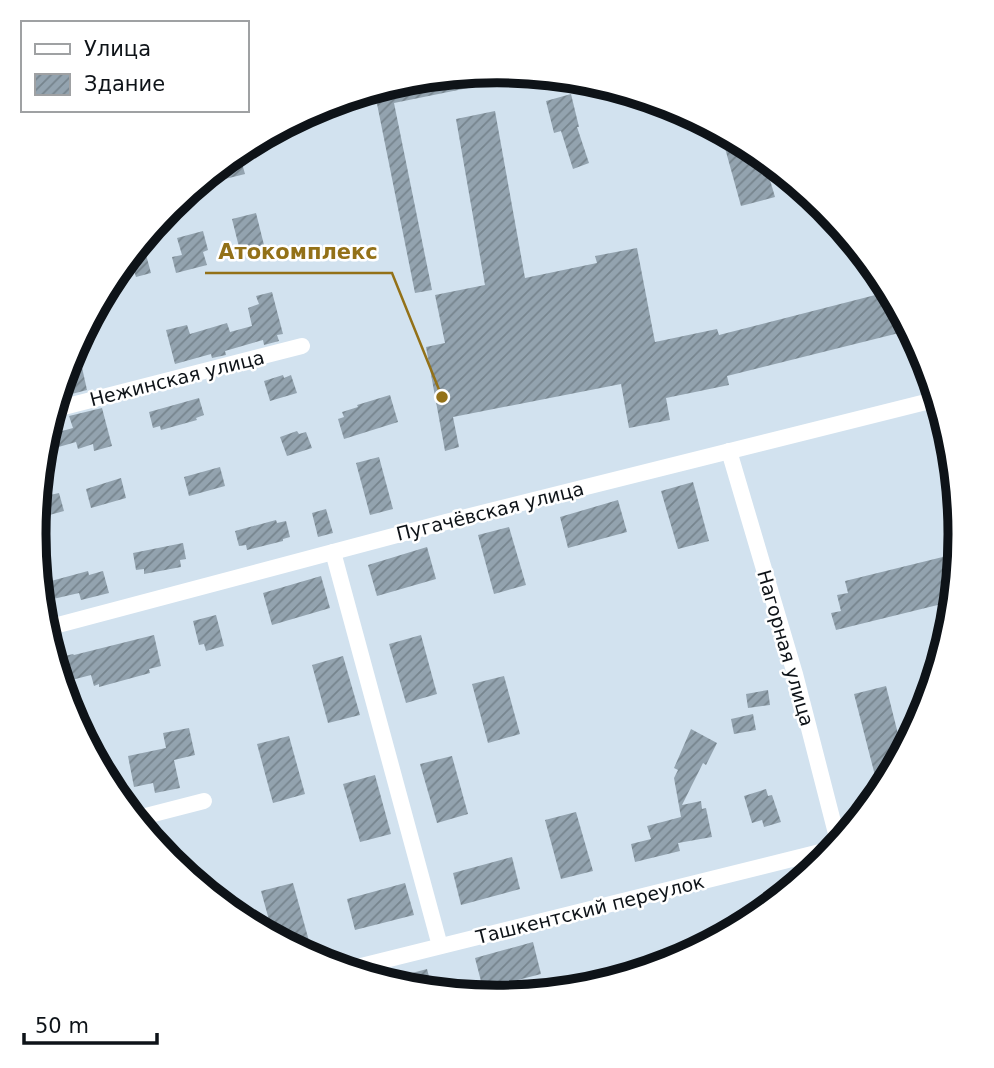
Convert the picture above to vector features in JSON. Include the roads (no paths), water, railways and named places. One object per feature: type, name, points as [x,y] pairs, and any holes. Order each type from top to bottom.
[{"type":"street","name":"Нежинская улица","points":[[64,407],[302,346]]},
{"type":"street","name":"Пугачёвская улица","points":[[55,626],[460,518],[929,401]]},
{"type":"street","name":"Нагорная улица","points":[[729,452],[795,674],[834,834]]},
{"type":"street","points":[[333,552],[440,946]]},
{"type":"street","points":[[145,816],[204,801]]},
{"type":"street","name":"Ташкентский переулок","points":[[364,965],[817,852]]},
{"type":"place","name":"Атокомплекс","points":[[442,397]]}]
